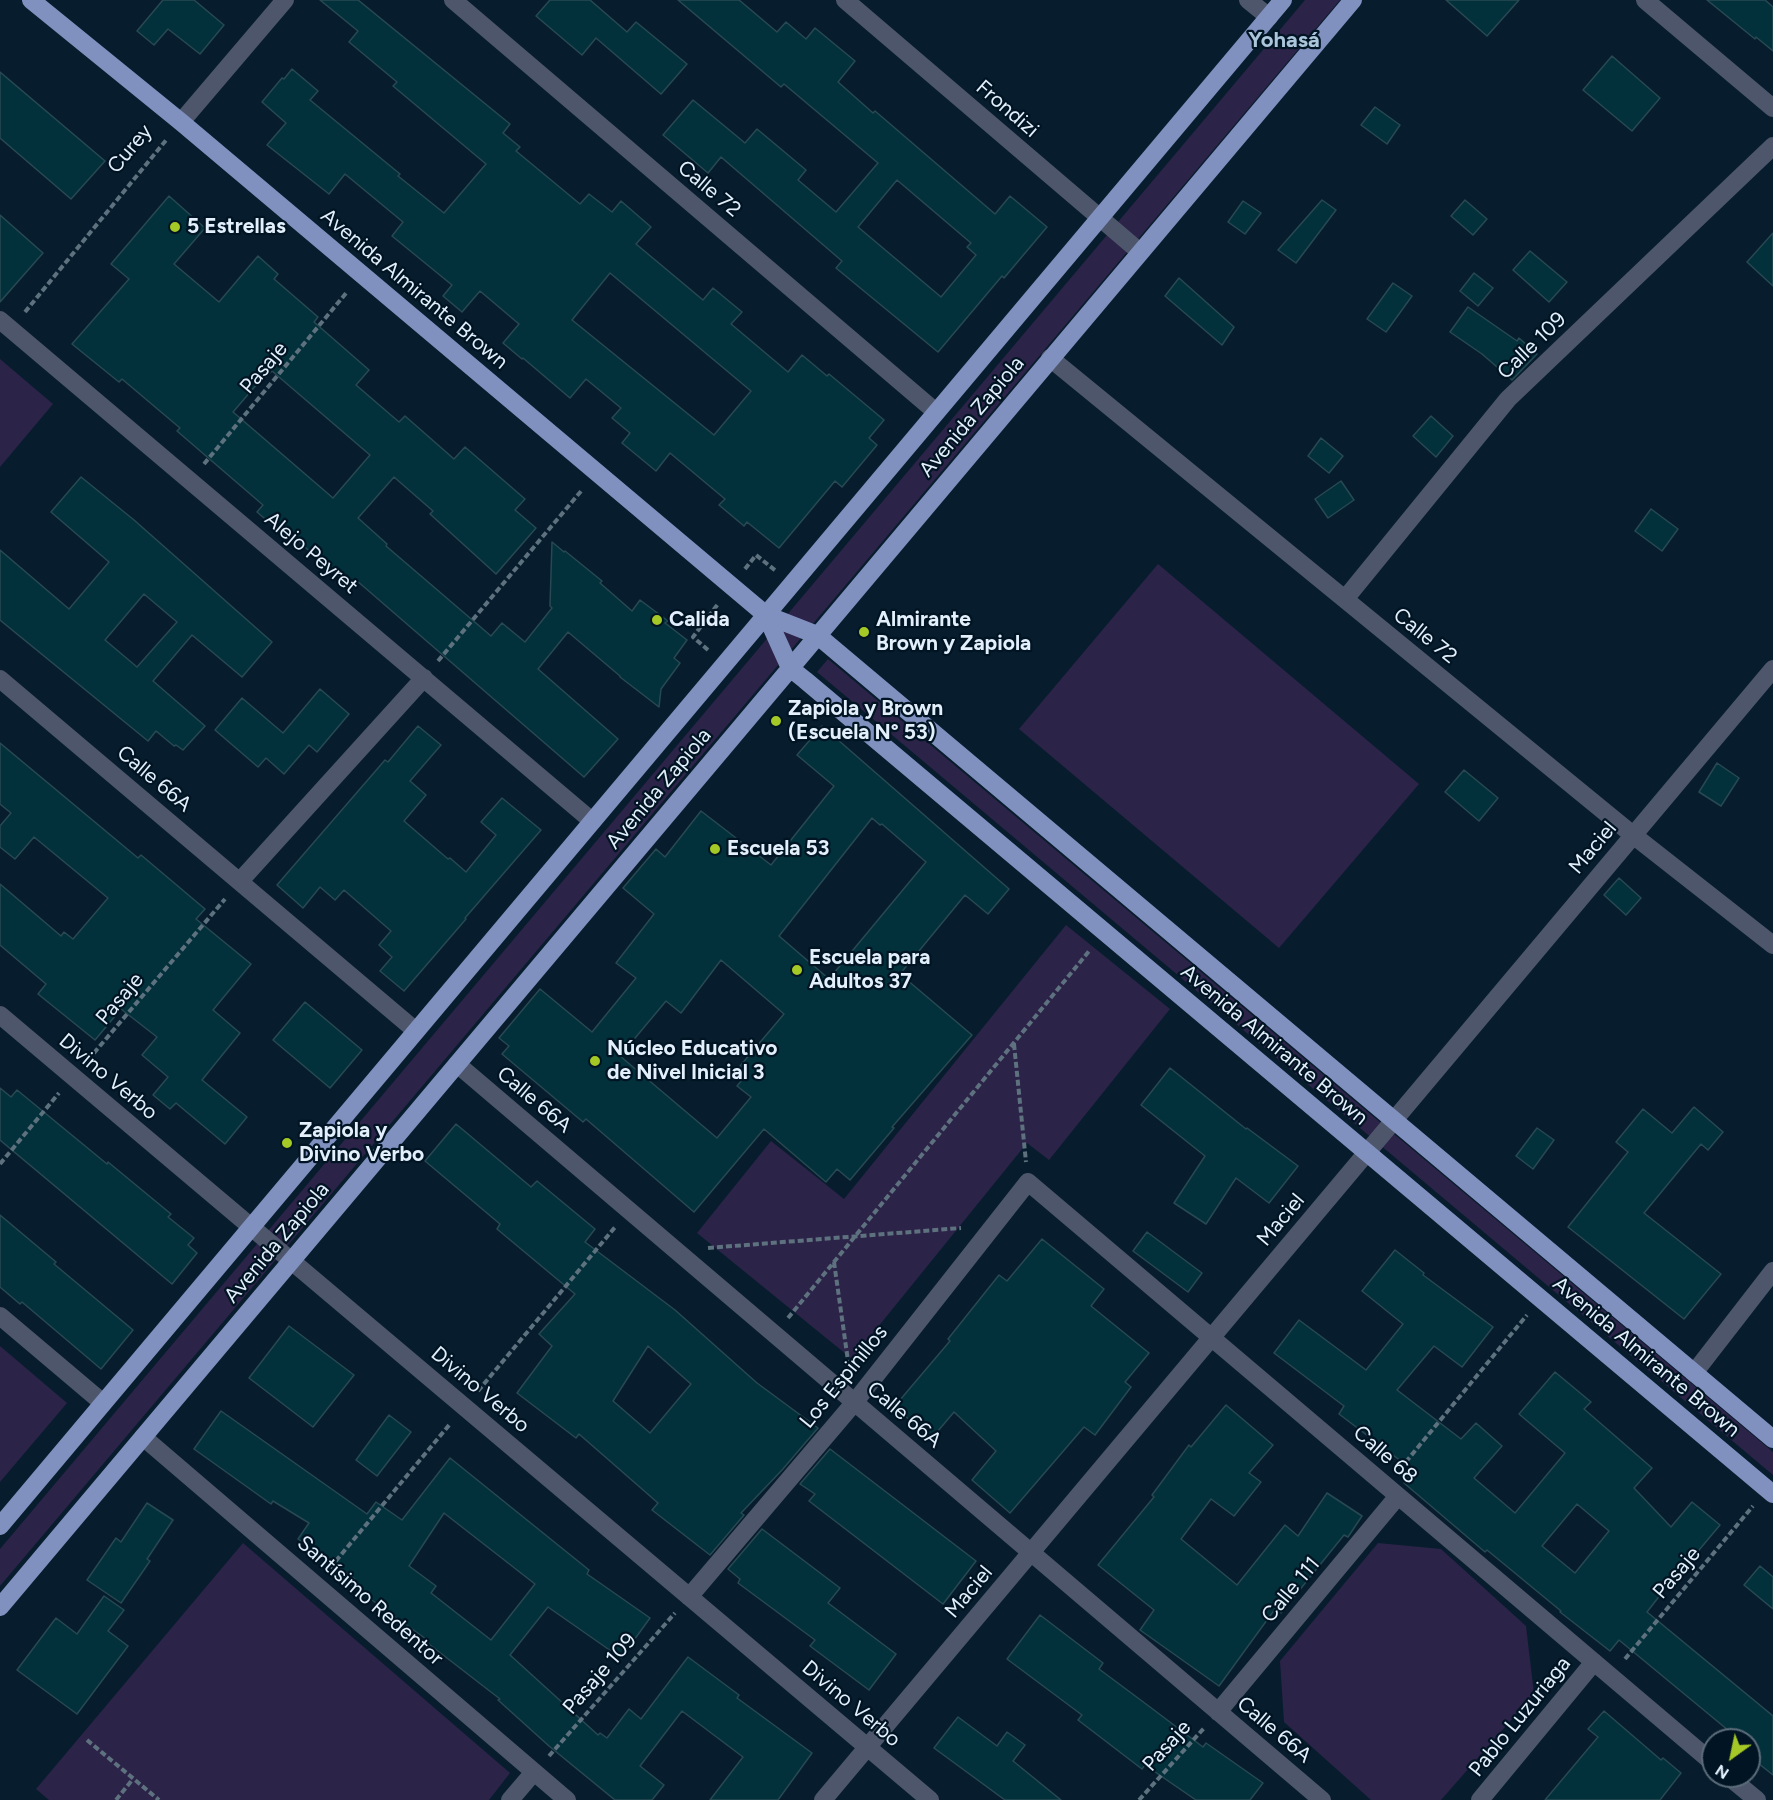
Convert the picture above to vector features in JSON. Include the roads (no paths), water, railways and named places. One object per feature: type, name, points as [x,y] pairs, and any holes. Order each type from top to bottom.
[{"type":"main road","name":"Avenida Almirante Brown","points":[[32,0],[181,122],[766,615],[817,635],[1773,1439]]},
{"type":"main road","name":"Avenida Zapiola","points":[[0,1526],[1283,0]]},
{"type":"main road","name":"Avenida Zapiola","points":[[0,1607],[1353,0]]},
{"type":"main road","name":"Avenida Almirante Brown","points":[[766,615],[790,668],[1770,1491]]},
{"type":"street","name":"Curey","points":[[181,122],[285,0]]},
{"type":"street","name":"Calle 72","points":[[453,0],[936,412]]},
{"type":"street","name":"Frondizi","points":[[845,0],[1140,252]]},
{"type":"street","points":[[1248,0],[1269,17]]},
{"type":"street","points":[[1645,0],[1773,108]]},
{"type":"street","name":"Calle 109","points":[[1345,600],[1508,399],[1773,146]]},
{"type":"street","name":"Alejo Peyret","points":[[6,324],[592,821]]},
{"type":"street","name":"Calle 72","points":[[1050,358],[1633,835],[1773,945]]},
{"type":"street","name":"Maciel","points":[[824,1800],[1773,669]]},
{"type":"street","points":[[240,881],[424,678]]},
{"type":"street","name":"Calle 66A","points":[[0,679],[416,1031]]},
{"type":"street","name":"Divino Verbo","points":[[0,1015],[930,1800]]},
{"type":"street","name":"Calle 66A","points":[[457,1064],[1322,1800]]},
{"type":"street","name":"Calle 68","points":[[1028,1182],[1701,1753]]},
{"type":"street","name":"Los Espinillos","points":[[689,1597],[854,1403],[1028,1182]]},
{"type":"street","points":[[1694,1372],[1773,1271]]},
{"type":"street","points":[[0,1316],[103,1403]]},
{"type":"street","name":"Santísimo Redentor","points":[[143,1437],[567,1800]]},
{"type":"street","name":"Calle 111","points":[[1218,1712],[1392,1491]]},
{"type":"street","name":"Pablo Luzuriaga","points":[[1480,1800],[1594,1662]]},
{"type":"street","points":[[510,1800],[534,1772]]},
{"type":"street","points":[[1742,1788],[1756,1800]]},
{"type":"place","name":"5 Estrellas","points":[[175,227]]},
{"type":"place","name":"Calida","points":[[657,620]]},
{"type":"place","name":"Almirante Brown y Zapiola","points":[[864,632]]},
{"type":"place","name":"Zapiola y Brown (Escuela N° 53)","points":[[776,721]]},
{"type":"place","name":"Escuela 53","points":[[715,849]]},
{"type":"place","name":"Escuela para Adultos 37","points":[[797,970]]},
{"type":"place","name":"Núcleo Educativo de Nivel Inicial 3","points":[[595,1061]]},
{"type":"place","name":"Zapiola y Divino Verbo","points":[[287,1143]]},
{"type":"district","name":"Yohasá","points":[[1284,41]]}]
